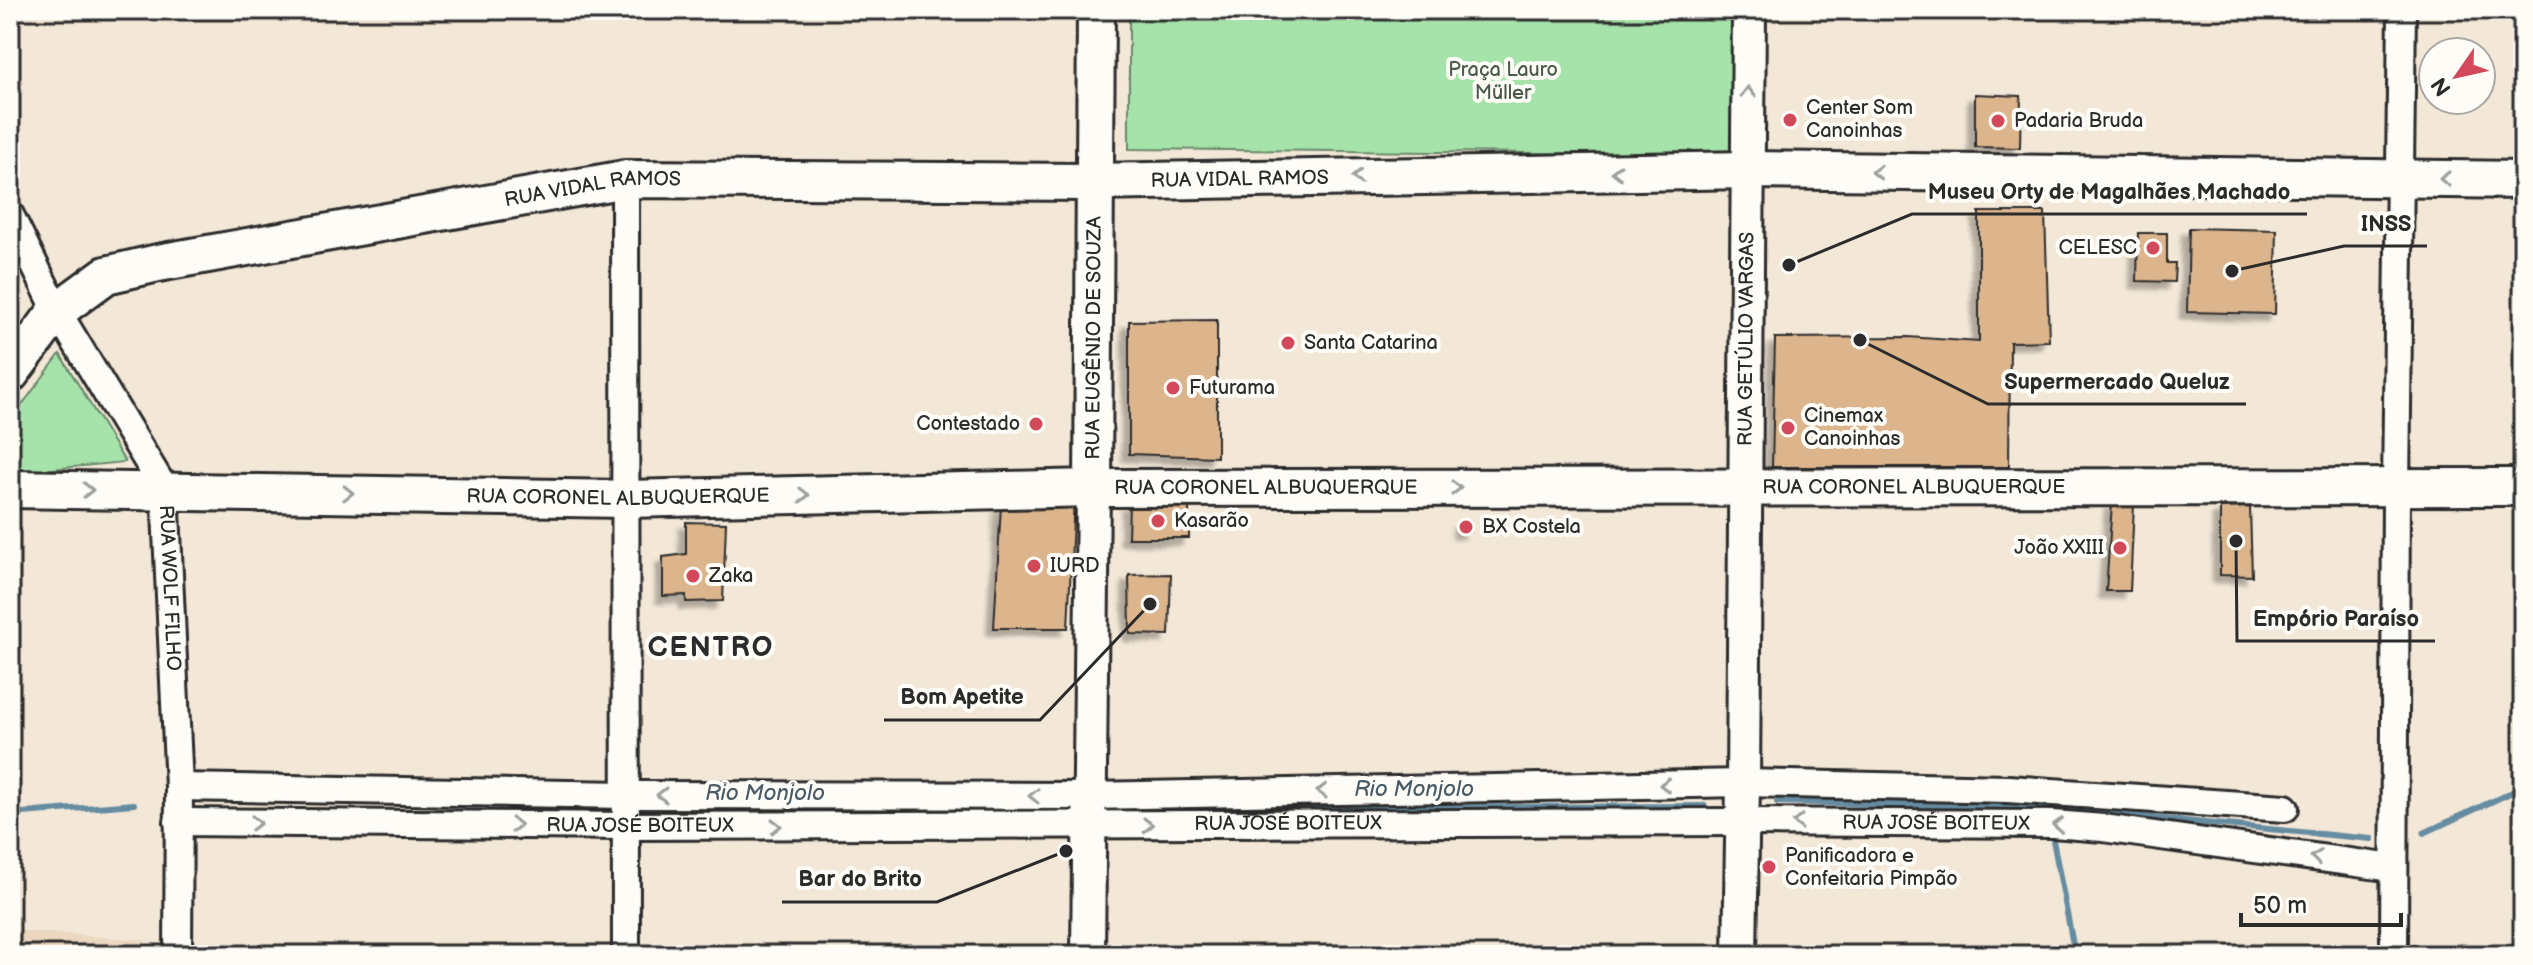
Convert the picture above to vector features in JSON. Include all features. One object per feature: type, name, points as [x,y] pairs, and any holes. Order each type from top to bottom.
[{"type":"main road","name":"RUA EUGÊNIO DE SOUZA","points":[[1093,488],[1096,10]]},
{"type":"main road","name":"RUA VIDAL RAMOS","points":[[10,374],[57,311],[106,275],[625,179],[1095,182],[1748,170],[2523,180]]},
{"type":"main road","name":"RUA CORONEL ALBUQUERQUE","points":[[10,489],[627,499],[1093,488],[2523,487]]},
{"type":"street","name":"RUA GETÚLIO VARGAS","points":[[1740,955],[1749,10]]},
{"type":"street","points":[[2394,955],[2402,10]]},
{"type":"street","points":[[625,179],[626,955]]},
{"type":"street","name":"RUA WOLF FILHO","points":[[10,215],[57,311],[165,490],[179,787],[178,955]]},
{"type":"street","name":"RUA EUGÊNIO DE SOUZA","points":[[1088,955],[1093,488]]},
{"type":"street","name":"RUA JOSÉ BOITEUX","points":[[178,822],[626,826],[1090,811],[1743,783],[2008,789],[2285,808]]},
{"type":"street","name":"RUA JOSÉ BOITEUX","points":[[179,787],[626,795],[1090,811],[2053,824],[2103,828],[2393,868]]},
{"type":"shaded area","points":[[10,930],[145,940],[144,955],[10,955]]},
{"type":"green space","name":"Praça Lauro Müller","points":[[1129,10],[1734,10],[1733,155],[1129,149]]},
{"type":"green space","points":[[60,354],[125,462],[10,473],[10,421]]},
{"type":"building","name":"Padaria Bruda","points":[[1975,94],[2021,96],[2020,148],[1975,147]]},
{"type":"building","points":[[1979,212],[2045,212],[2049,341],[2010,342],[2009,467],[1772,467],[1775,338],[1908,337],[1979,342]]},
{"type":"building","points":[[2189,228],[2277,230],[2275,314],[2187,312]]},
{"type":"building","name":"CELESC","points":[[2138,233],[2167,233],[2167,263],[2175,263],[2174,282],[2137,281]]},
{"type":"building","name":"Futurama","points":[[1217,320],[1217,457],[1129,454],[1129,321]]},
{"type":"building","name":"IURD","points":[[1074,498],[1068,628],[994,628],[1001,505]]},
{"type":"building","name":"Kasarão","points":[[1129,503],[1189,505],[1189,538],[1128,538]]},
{"type":"building","name":"João XXIII","points":[[2112,503],[2134,504],[2130,591],[2106,591]]},
{"type":"building","points":[[2250,507],[2252,576],[2220,575],[2220,508]]},
{"type":"building","name":"BX Costela","points":[[1470,521],[1471,531],[1461,532],[1460,522]]},
{"type":"building","name":"Zaka","points":[[686,522],[726,523],[723,601],[686,602],[686,595],[663,596],[663,557],[686,554]]},
{"type":"building","points":[[1171,574],[1169,635],[1130,634],[1129,575]]},
{"type":"waterway","points":[[2424,833],[2523,787]]},
{"type":"waterway","points":[[1777,802],[2049,808],[2372,839]]},
{"type":"waterway","name":"Rio Monjolo","points":[[10,814],[134,804]]},
{"type":"waterway","name":"Rio Monjolo","points":[[1124,809],[1705,806]]},
{"type":"waterway","name":"Rio Monjolo","points":[[381,811],[597,812]]},
{"type":"waterway","name":"Rio Monjolo","points":[[657,811],[1065,811]]},
{"type":"waterway","points":[[2052,835],[2075,955]]},
{"type":"place","name":"Center Som Canoinhas","points":[[1790,120]]},
{"type":"place","name":"Padaria Bruda","points":[[1998,121]]},
{"type":"place","name":"CELESC","points":[[2153,248]]},
{"type":"place","name":"Museu Orty de Magalhães Machado","points":[[1789,265]]},
{"type":"place","name":"INSS","points":[[2232,271]]},
{"type":"place","name":"Supermercado Queluz","points":[[1860,340]]},
{"type":"place","name":"Santa Catarina","points":[[1288,343]]},
{"type":"place","name":"Futurama","points":[[1173,388]]},
{"type":"place","name":"Contestado","points":[[1036,424]]},
{"type":"place","name":"Cinemax Canoinhas","points":[[1788,428]]},
{"type":"place","name":"Kasarão","points":[[1158,521]]},
{"type":"place","name":"BX Costela","points":[[1466,527]]},
{"type":"place","name":"Empório Paraíso","points":[[2236,541]]},
{"type":"place","name":"João XXIII","points":[[2120,548]]},
{"type":"place","name":"IURD","points":[[1034,566]]},
{"type":"place","name":"Zaka","points":[[693,576]]},
{"type":"place","name":"Bom Apetite","points":[[1150,604]]},
{"type":"place","name":"Bar do Brito","points":[[1066,851]]},
{"type":"place","name":"Panificadora e Confeitaria Pimpão","points":[[1769,867]]},
{"type":"district","name":"CENTRO","points":[[711,647]]}]
